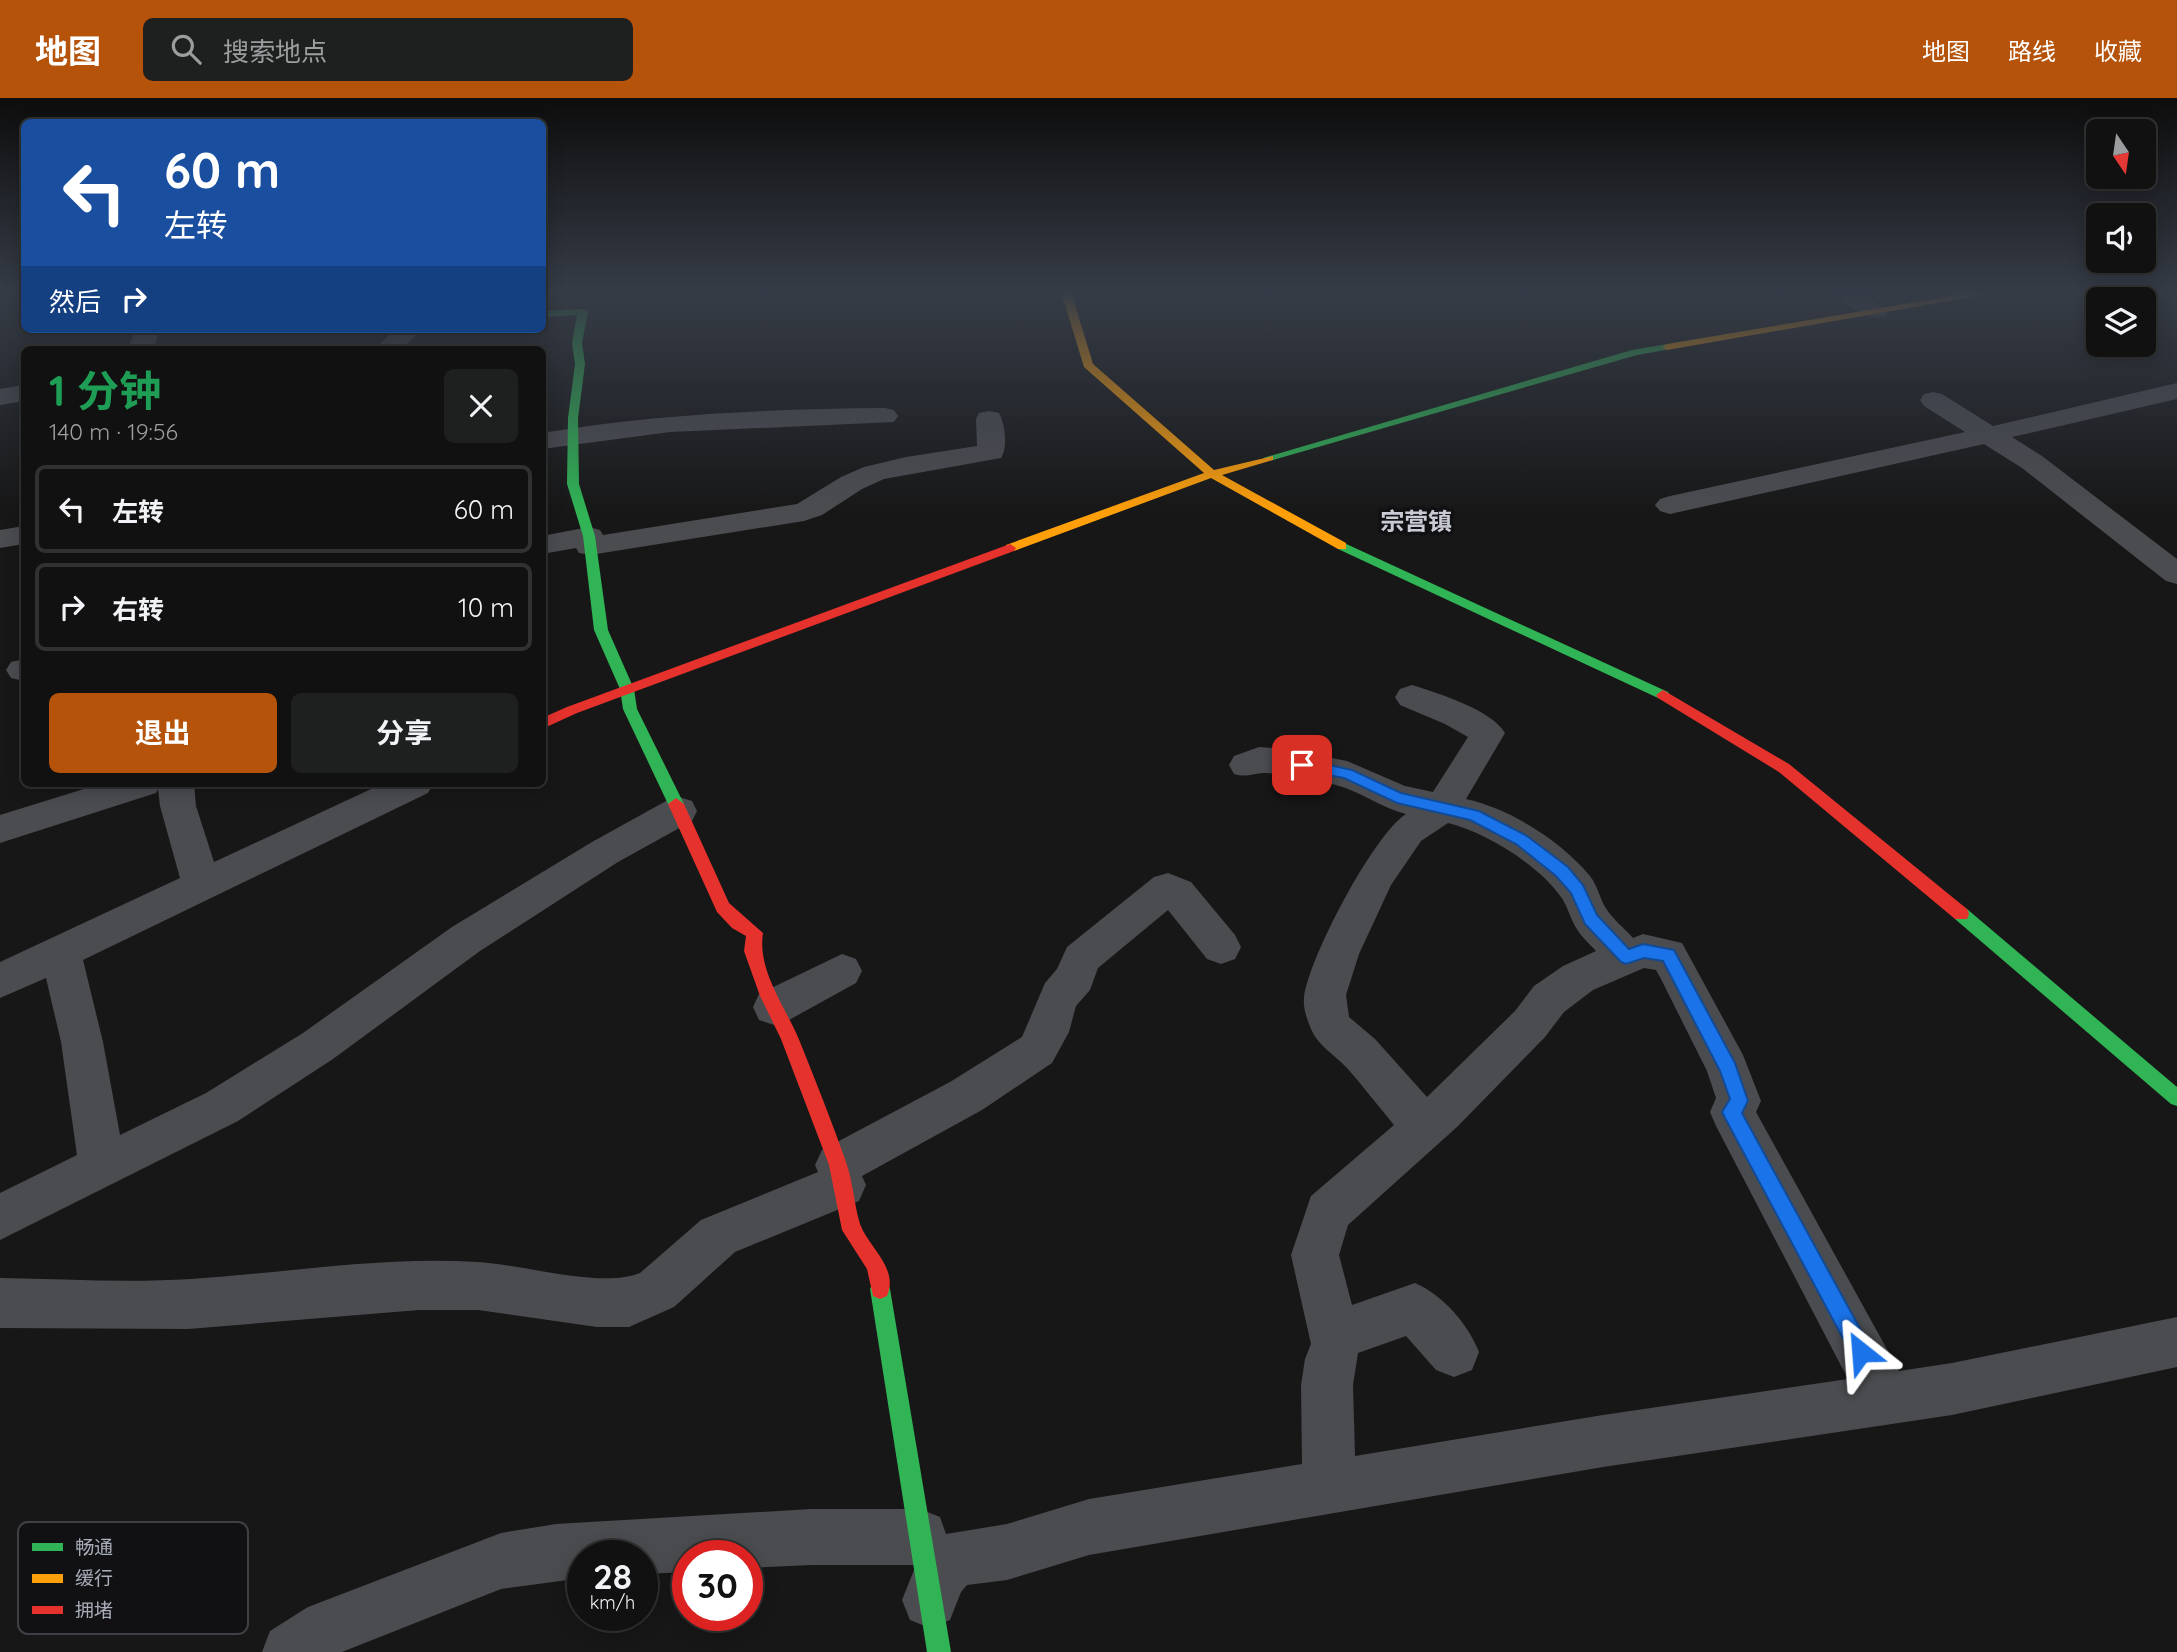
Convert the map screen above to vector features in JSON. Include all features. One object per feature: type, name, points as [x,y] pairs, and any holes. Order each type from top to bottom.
[{"type":"street","points":[[580,368],[573,435],[573,484],[590,541],[601,630],[627,690],[630,709],[704,860],[723,907],[738,923],[755,933],[752,951],[790,1039],[840,1175],[852,1230],[876,1266],[939,1652]]},
{"type":"street","points":[[1091,368],[1212,474],[1338,544],[1676,701],[1784,768],[1902,864],[2177,1098]]},
{"type":"street","points":[[546,722],[1212,474],[1582,368]]},
{"type":"street","points":[[1670,505],[1849,467],[2177,391]]},
{"type":"street","points":[[0,397],[21,394]]},
{"type":"street","points":[[1933,400],[2042,470],[2177,574]]},
{"type":"street","points":[[546,440],[630,426],[739,418],[885,416]]},
{"type":"street","points":[[546,545],[804,512],[820,505],[841,487],[862,477],[991,452],[989,419]]},
{"type":"street","points":[[0,539],[21,536]]},
{"type":"street","points":[[1412,697],[1457,715],[1488,733],[1442,808],[1408,831],[1375,877],[1339,954],[1325,995],[1325,1009],[1332,1028],[1360,1052],[1424,1127]]},
{"type":"street","points":[[1247,765],[1259,760],[1285,762],[1347,774],[1397,798],[1474,815],[1522,840],[1553,864],[1578,890],[1591,919],[1626,957]]},
{"type":"street","points":[[0,829],[133,787]]},
{"type":"street","points":[[176,787],[178,806],[201,885]]},
{"type":"street","points":[[0,981],[409,787]]},
{"type":"street","points":[[0,1217],[222,1107],[318,1046],[466,939],[605,852],[679,811]]},
{"type":"street","points":[[0,1303],[188,1304],[419,1286],[478,1286],[597,1302],[629,1301],[657,1290],[718,1236],[840,1175],[1037,1050],[1048,1032],[1050,1017],[1060,995],[1076,978],[1081,959],[1168,888],[1177,893],[1221,947]]},
{"type":"street","points":[[1329,1486],[1327,1385],[1336,1336],[1315,1255],[1328,1212],[1424,1127],[1530,1024],[1549,999],[1577,978],[1643,951],[1668,955],[1676,967],[1728,1069],[1739,1101],[1732,1112],[1885,1398]]},
{"type":"street","points":[[61,952],[82,1042],[102,1166]]},
{"type":"street","points":[[774,1007],[842,971]]},
{"type":"street","points":[[1336,1336],[1415,1308],[1454,1352]]},
{"type":"street","points":[[930,1600],[940,1574],[953,1559],[1007,1552],[1089,1527],[1329,1486],[1952,1389],[2177,1342]]},
{"type":"street","points":[[291,1652],[328,1627],[501,1561],[556,1552],[694,1543],[811,1537],[920,1537]]},
{"type":"traffic: fast","points":[[580,368],[573,418],[573,484],[589,536],[601,630],[627,689],[630,709],[676,804]]},
{"type":"traffic: fast","points":[[1269,458],[1582,368]]},
{"type":"traffic: fast","points":[[1342,546],[1663,695]]},
{"type":"traffic: fast","points":[[1961,914],[2177,1098]]},
{"type":"traffic: fast","points":[[880,1289],[939,1652]]},
{"type":"traffic: slow","points":[[1091,368],[1212,474],[1342,546]]},
{"type":"traffic: slow","points":[[1010,548],[1212,474],[1269,458]]},
{"type":"traffic: jam","points":[[546,722],[572,710],[1010,548]]},
{"type":"traffic: jam","points":[[1663,695],[1784,768],[1961,914]]},
{"type":"traffic: jam","points":[[676,804],[723,907],[738,923],[755,933],[752,951],[769,996],[790,1039],[838,1165],[852,1230],[876,1266],[880,1289]]},
{"type":"district","name":"宗营镇","points":[[1416,521]]},
{"type":"route","points":[[1302,765],[1347,774],[1397,798],[1474,815],[1522,840],[1562,872],[1578,890],[1591,919],[1626,957],[1643,951],[1668,955],[1728,1069],[1739,1101],[1732,1112],[1861,1352]]}]
